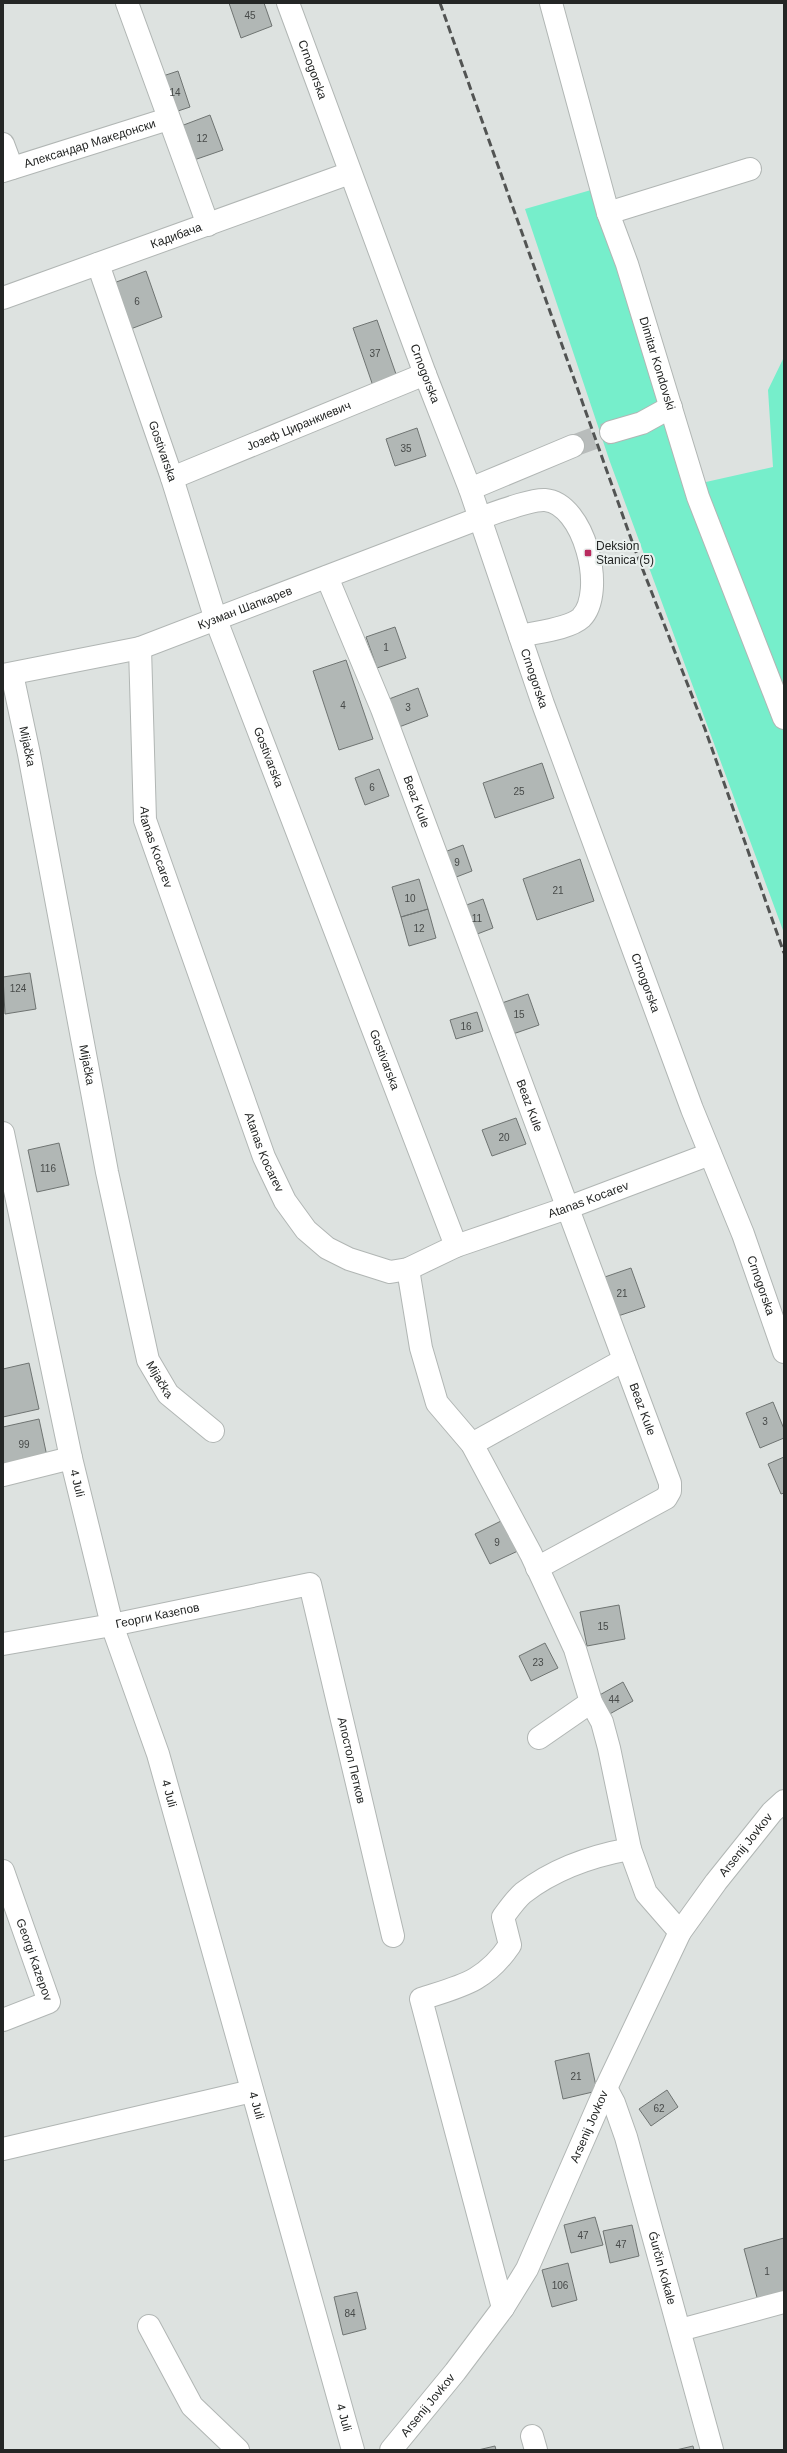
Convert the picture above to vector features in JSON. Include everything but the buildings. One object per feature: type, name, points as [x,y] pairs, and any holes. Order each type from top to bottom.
[{"type":"street","name":"Александар Македонски","points":[[127,3],[168,119],[208,225]]},
{"type":"street","name":"Crnogorska","points":[[288,3],[425,374],[470,489],[543,704],[710,1154],[742,1234],[784,1352]]},
{"type":"street","name":"Dimitar Kondovski","points":[[551,3],[608,212],[627,264],[698,497],[784,718]]},
{"type":"street","name":"Александар Македонски","points":[[3,144],[7,169],[168,119]]},
{"type":"street","points":[[608,212],[750,169]]},
{"type":"street","name":"Кадибача","points":[[3,298],[350,173]]},
{"type":"street","name":"Gostivarska","points":[[98,264],[172,478],[216,620],[456,1246]]},
{"type":"street","name":"Јозеф Циранкиевич","points":[[172,478],[425,374]]},
{"type":"street","points":[[611,432],[642,423],[671,407]]},
{"type":"street","points":[[470,489],[573,446]]},
{"type":"street","name":"Кузман Шапкарев","points":[[7,674],[140,648],[480,518],[508,508],[545,500],[563,507],[577,524],[586,545],[592,589],[588,608],[581,618],[571,624],[520,636]]},
{"type":"street","name":"Beaz Kule","points":[[327,577],[382,708],[670,1483],[670,1492],[666,1498],[537,1568]]},
{"type":"street","name":"Atanas Kocarev","points":[[140,648],[144,820],[264,1158],[284,1201],[306,1230],[327,1248],[349,1259],[390,1272],[408,1269],[456,1246],[567,1208],[710,1154]]},
{"type":"street","name":"Mijačka","points":[[7,674],[29,754],[107,1172],[148,1360],[168,1394],[213,1431]]},
{"type":"street","name":"4 Juli","points":[[3,1133],[8,1187],[71,1458],[112,1625],[158,1754],[353,2450]]},
{"type":"street","points":[[408,1269],[421,1348],[437,1403],[472,1444],[537,1568],[575,1650],[591,1702],[602,1722],[609,1748],[630,1849],[646,1893],[680,1932]]},
{"type":"street","points":[[472,1444],[624,1360]]},
{"type":"street","points":[[3,1475],[71,1458]]},
{"type":"street","name":"Георги Казепов","points":[[3,1644],[112,1625],[310,1584]]},
{"type":"street","name":"Апостол Петков","points":[[310,1584],[393,1936]]},
{"type":"street","points":[[539,1738],[591,1702]]},
{"type":"street","name":"Arsenij Jovkov","points":[[391,2450],[455,2372],[503,2308],[527,2269],[606,2088],[680,1932],[716,1882],[772,1812],[784,1801]]},
{"type":"street","points":[[503,2308],[421,1999],[474,1981],[501,1959],[510,1945],[503,1917],[522,1894],[544,1879],[577,1862],[606,1853],[630,1849]]},
{"type":"street","name":"Georgi Kazepov","points":[[3,1871],[49,2002],[3,2020]]},
{"type":"street","name":"Ǵurčin Kokale","points":[[606,2088],[614,2103],[626,2137],[712,2450]]},
{"type":"street","points":[[3,2149],[252,2091]]},
{"type":"street","points":[[680,2330],[784,2302]]},
{"type":"street","points":[[149,2326],[192,2406],[238,2450]]},
{"type":"green space","points":[[598,188],[688,486],[773,467],[768,390],[784,357],[784,933],[610,462],[525,209]]},
{"type":"tunnel","points":[[573,446],[611,432]]},
{"type":"railway","points":[[440,3],[634,547],[705,729],[784,953]]},
{"type":"place","name":"Deksion Stanica (5)","points":[[588,553]]}]
